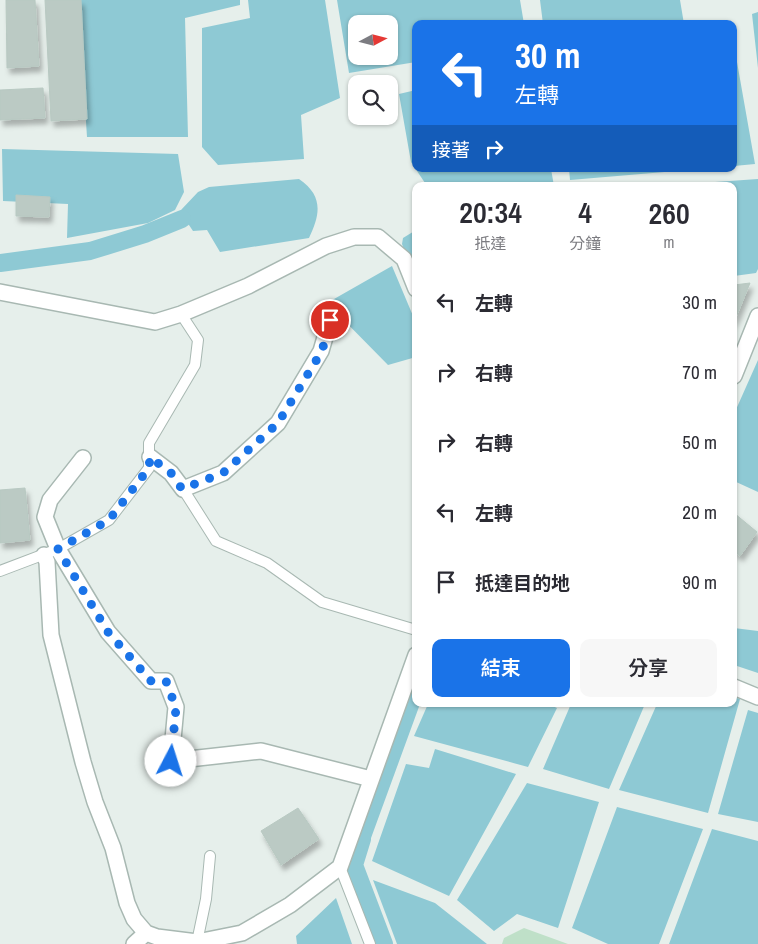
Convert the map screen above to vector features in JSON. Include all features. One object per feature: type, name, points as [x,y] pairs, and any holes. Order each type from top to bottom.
[{"type":"street","points":[[0,292],[155,322],[181,314],[248,286],[326,246],[354,237],[378,237],[404,259],[412,279]]},
{"type":"street","points":[[737,368],[758,316]]},
{"type":"street","points":[[150,457],[171,473],[182,489],[223,473],[278,423],[322,351],[330,320]]},
{"type":"street","points":[[83,458],[50,500],[45,517],[51,552],[108,632],[151,681],[166,681],[176,708],[171,761],[261,751],[371,779]]},
{"type":"street","points":[[51,552],[47,562],[51,635],[83,762],[95,802],[113,848],[127,903],[134,919],[146,933],[157,938],[197,942],[242,933],[290,904],[340,867],[412,666]]},
{"type":"street","points":[[737,688],[758,697]]},
{"type":"street","points":[[134,944],[146,933]]},
{"type":"lane","points":[[0,571],[51,552],[109,520],[149,468],[149,443],[195,365],[198,340],[181,314]]},
{"type":"lane","points":[[182,489],[216,541],[268,563],[322,602],[412,629]]},
{"type":"lane","points":[[197,942],[206,899],[210,856]]},
{"type":"lane","points":[[340,867],[370,944]]},
{"type":"green space","points":[[524,928],[568,944],[502,944],[504,938]]},
{"type":"water","points":[[78,0],[240,0],[240,5],[185,18],[188,137],[87,137]]},
{"type":"water","points":[[248,0],[325,0],[340,98],[301,115],[304,159],[218,165],[202,147],[202,28],[250,18]]},
{"type":"water","points":[[337,0],[520,0],[523,20],[412,20],[412,63],[398,65],[398,15],[348,15],[348,65],[398,65],[349,73]]},
{"type":"water","points":[[540,0],[680,0],[683,20],[542,20]]},
{"type":"water","points":[[758,12],[758,68],[752,14]]},
{"type":"water","points":[[737,62],[755,164],[737,166]]},
{"type":"water","points":[[412,91],[412,164],[411,162],[399,94]]},
{"type":"water","points":[[2,149],[178,154],[184,192],[175,210],[148,223],[67,238],[68,204],[3,201]]},
{"type":"water","points":[[418,172],[552,172],[553,182],[424,182]]},
{"type":"water","points":[[569,172],[665,172],[570,180]]},
{"type":"water","points":[[299,179],[313,192],[318,206],[316,221],[309,238],[220,252],[207,230],[193,231],[187,222],[161,232],[158,225],[181,210],[198,192],[209,187]]},
{"type":"water","points":[[758,179],[758,269],[756,273],[737,276],[737,182],[715,182]]},
{"type":"water","points":[[412,232],[412,270],[402,244],[403,238]]},
{"type":"water","points":[[392,266],[412,314],[412,358],[388,365],[327,303]]},
{"type":"water","points":[[758,360],[758,492],[737,482],[737,407]]},
{"type":"water","points":[[737,628],[758,631],[758,673],[737,666]]},
{"type":"water","points":[[412,680],[412,707],[419,707],[363,860],[349,861]]},
{"type":"water","points":[[737,698],[740,699],[708,813],[619,790],[656,707],[737,707]]},
{"type":"water","points":[[427,707],[557,708],[528,767],[414,736]]},
{"type":"water","points":[[570,707],[644,707],[609,789],[543,769]]},
{"type":"water","points":[[748,710],[758,713],[758,822],[718,814]]},
{"type":"water","points":[[435,749],[516,774],[449,896],[372,861],[406,764],[429,768]]},
{"type":"water","points":[[527,783],[599,802],[558,928],[517,914],[494,931],[457,900]]},
{"type":"water","points":[[617,807],[703,829],[659,944],[608,944],[572,928]]},
{"type":"water","points":[[712,829],[758,841],[758,944],[669,944]]},
{"type":"water","points":[[373,880],[435,903],[487,944],[397,944]]},
{"type":"water","points":[[336,898],[352,944],[297,944],[296,936]]},
{"type":"building","points":[[6,0],[35,0],[39,66],[7,68]]},
{"type":"building","points":[[45,0],[81,0],[87,119],[51,121]]},
{"type":"building","points":[[43,88],[45,118],[0,120],[0,90]]},
{"type":"building","points":[[16,195],[50,197],[49,217],[16,216]]},
{"type":"building","points":[[750,283],[737,315],[737,285]]},
{"type":"building","points":[[25,488],[30,540],[0,543],[0,490]]},
{"type":"building","points":[[737,515],[757,532],[740,556],[737,554]]},
{"type":"building","points":[[298,808],[319,839],[281,865],[261,831]]},
{"type":"waterway","points":[[0,263],[90,251],[145,234],[182,219]]},
{"type":"waterway","points":[[362,839],[354,865],[384,944]]},
{"type":"route","points":[[171,761],[176,708],[166,681],[151,681],[108,632],[58,549],[109,520],[149,468],[150,457],[158,465],[171,473],[182,489],[207,481],[223,473],[278,423],[322,351],[330,320]]}]
